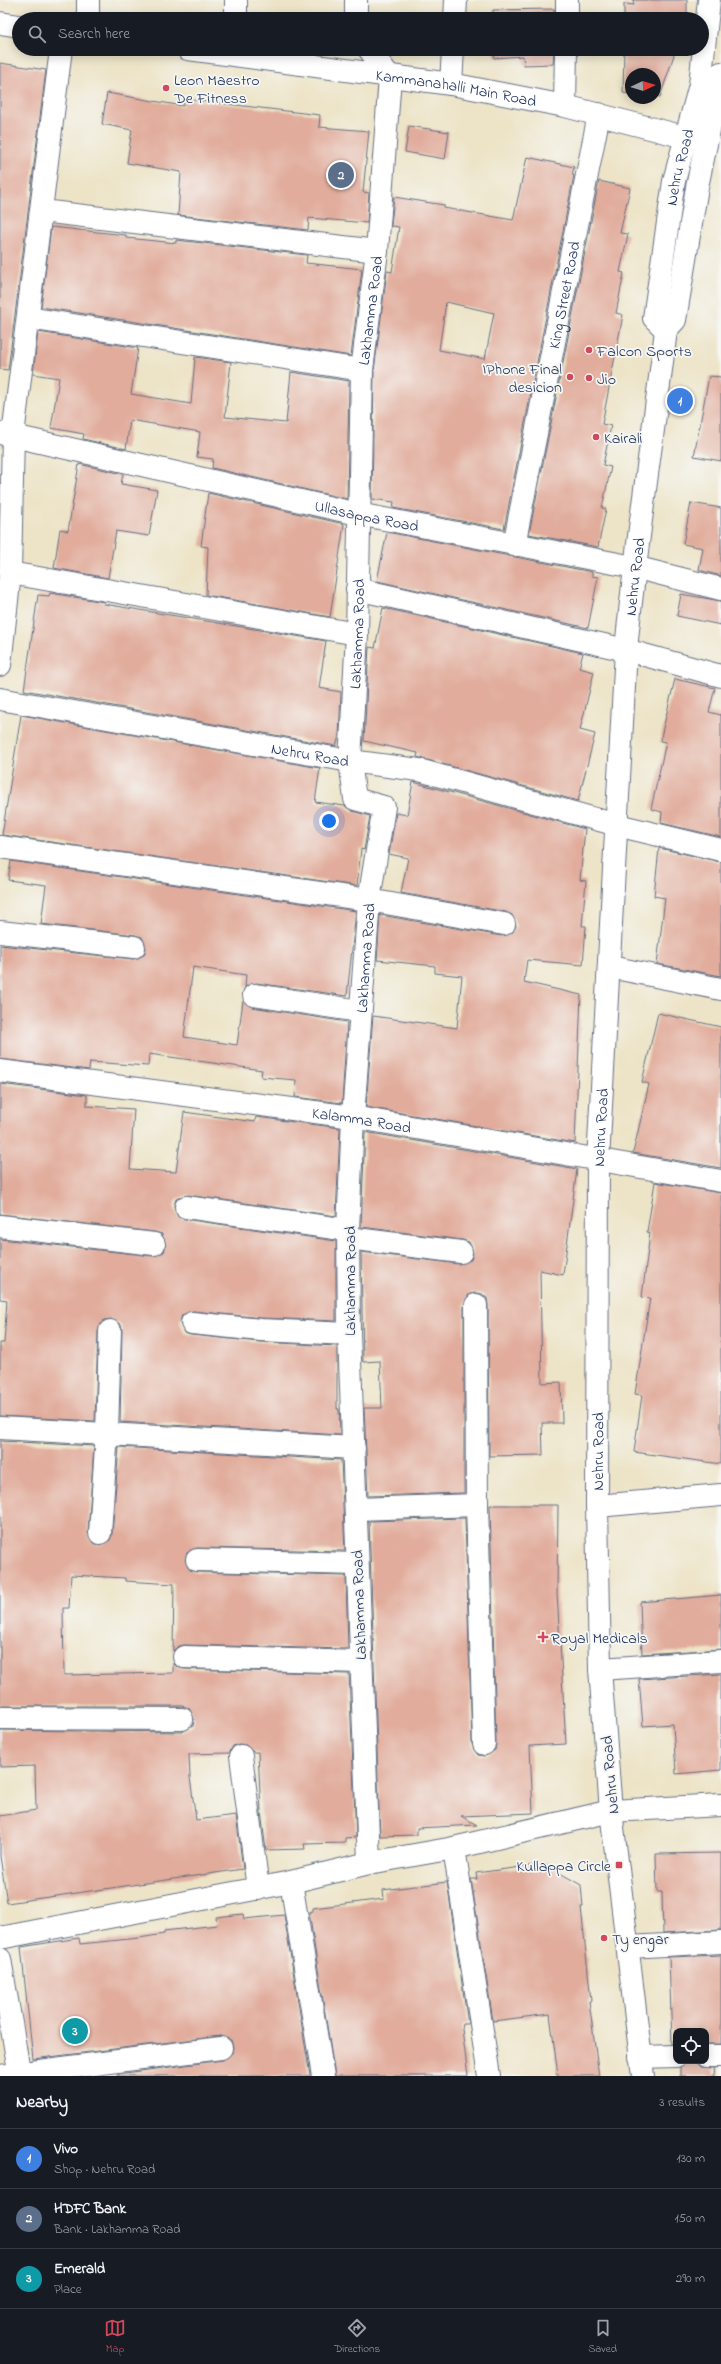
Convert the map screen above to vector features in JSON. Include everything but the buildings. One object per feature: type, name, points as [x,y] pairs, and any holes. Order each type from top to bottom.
[{"type":"street","points":[[88,0],[88,12]]},
{"type":"street","points":[[236,0],[236,12]]},
{"type":"street","points":[[356,0],[356,12]]},
{"type":"street","points":[[455,12],[456,0]]},
{"type":"street","points":[[567,0],[567,12]]},
{"type":"street","name":"Nehru Road","points":[[708,12],[709,0]]},
{"type":"street","points":[[0,23],[12,25]]},
{"type":"street","points":[[0,665],[10,573],[7,434],[28,318],[60,56]]},
{"type":"street","name":"Kammanahalli Main Road","points":[[255,56],[390,77],[451,84],[565,106],[714,144]]},
{"type":"street","points":[[374,56],[390,77]]},
{"type":"street","points":[[451,84],[453,56]]},
{"type":"street","points":[[565,106],[566,56]]},
{"type":"street","name":"Nehru Road","points":[[666,330],[654,318],[674,181],[700,85],[703,56]]},
{"type":"street","name":"Nehru Road","points":[[642,2066],[611,1811],[600,1669],[597,1506],[598,1161],[610,967],[626,650],[634,567],[651,451],[666,330],[675,320],[697,187],[714,144],[721,73]]},
{"type":"street","name":"Lakhamma Road","points":[[369,1863],[360,1662],[349,1334],[348,1234],[353,1117],[369,900],[384,807],[355,799],[350,761],[357,634],[358,514],[362,370],[377,251],[390,77]]},
{"type":"street","name":"King Street Road","points":[[514,545],[599,114]]},
{"type":"street","points":[[42,211],[377,251]]},
{"type":"street","points":[[28,318],[362,370]]},
{"type":"street","name":"Ullasappa Road","points":[[7,434],[358,514],[634,567],[721,589]]},
{"type":"street","points":[[10,573],[357,634]]},
{"type":"street","points":[[357,589],[626,650],[721,676]]},
{"type":"street","name":"Nehru Road","points":[[0,699],[350,761],[418,770],[617,825]]},
{"type":"street","points":[[617,825],[721,850]]},
{"type":"street","points":[[0,848],[369,900],[504,924]]},
{"type":"street","points":[[0,932],[134,947]]},
{"type":"street","points":[[610,967],[721,989]]},
{"type":"street","points":[[254,996],[360,1011]]},
{"type":"street","name":"Kalamma Road","points":[[0,1070],[353,1117],[598,1161],[721,1181]]},
{"type":"street","points":[[186,1207],[461,1252]]},
{"type":"street","points":[[0,1226],[154,1244]]},
{"type":"street","points":[[476,1305],[477,1505],[484,1744]]},
{"type":"street","points":[[192,1323],[261,1330],[349,1334]]},
{"type":"street","points":[[100,1532],[107,1433],[110,1330]]},
{"type":"street","points":[[0,1428],[354,1448]]},
{"type":"street","points":[[597,1506],[721,1495]]},
{"type":"street","points":[[356,1509],[477,1505]]},
{"type":"street","points":[[198,1560],[357,1564]]},
{"type":"street","points":[[184,1657],[360,1662]]},
{"type":"street","points":[[600,1669],[721,1661]]},
{"type":"street","points":[[0,1718],[182,1719]]},
{"type":"street","points":[[241,1756],[258,1889]]},
{"type":"street","points":[[0,1938],[258,1889],[369,1863],[454,1848],[611,1811],[721,1806]]},
{"type":"street","points":[[454,1848],[489,2076]]},
{"type":"street","points":[[291,1882],[323,2076]]},
{"type":"street","points":[[628,1947],[721,1942]]},
{"type":"street","points":[[0,1959],[13,2075],[221,2048]]},
{"type":"street","points":[[709,2056],[721,2056]]},
{"type":"street","points":[[642,2066],[673,2057]]},
{"type":"place","name":"Leon Maestro De Fitness","points":[[166,88]]},
{"type":"place","name":"HDFC Bank","points":[[341,175]]},
{"type":"place","name":"Falcon Sports","points":[[589,350]]},
{"type":"place","name":"IPhone Final desicion","points":[[570,377]]},
{"type":"place","name":"Jio","points":[[589,378]]},
{"type":"place","name":"Vivo","points":[[680,401]]},
{"type":"place","name":"Kairali","points":[[596,437]]},
{"type":"place","name":"Royal Medicals","points":[[543,1637]]},
{"type":"place","name":"Kullappa Circle","points":[[619,1865]]},
{"type":"place","name":"Ty engar","points":[[604,1938]]},
{"type":"place","name":"Emerald","points":[[75,2031]]}]
